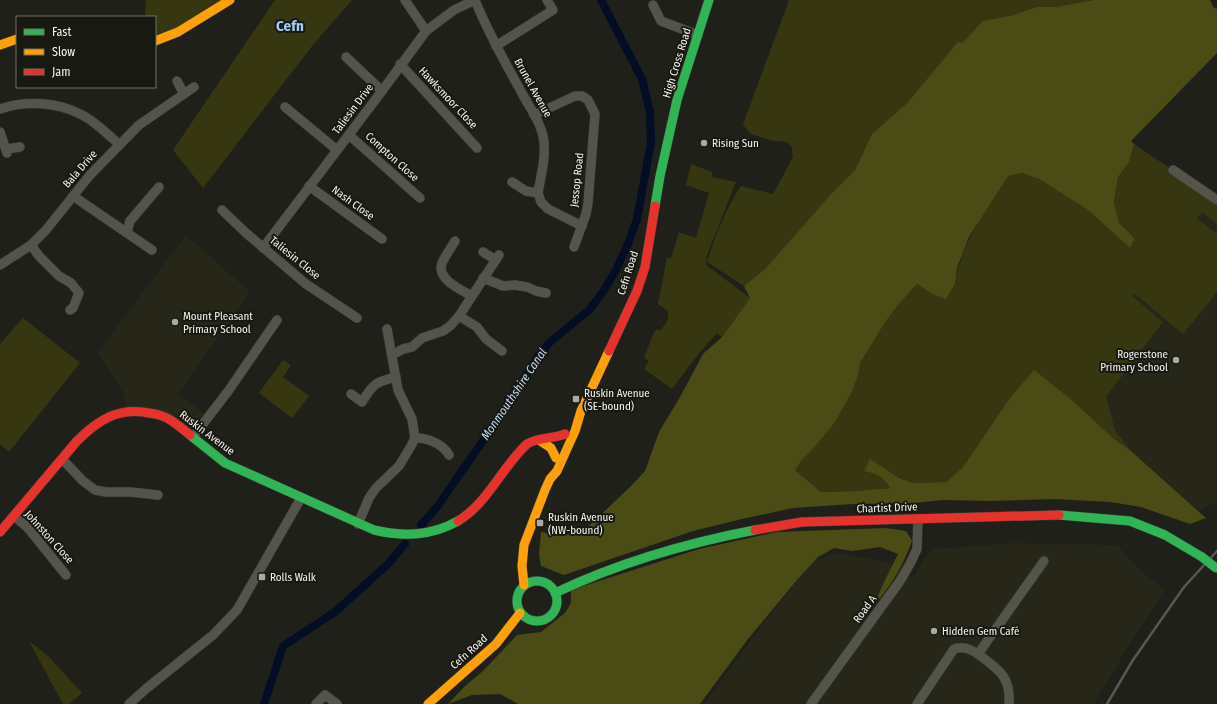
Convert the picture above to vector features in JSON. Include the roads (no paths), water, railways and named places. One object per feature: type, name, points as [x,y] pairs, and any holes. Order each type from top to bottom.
[{"type":"main road","points":[[156,41],[178,32],[230,0]]},
{"type":"main road","name":"High Cross Road","points":[[669,134],[677,100],[709,0]]},
{"type":"main road","points":[[0,45],[16,39]]},
{"type":"main road","name":"Cefn Road","points":[[524,585],[522,566],[524,545],[535,515],[550,479],[557,471],[559,459],[575,432],[581,411],[637,291],[645,267],[660,176],[669,134]]},
{"type":"main road","name":"Ruskin Avenue","points":[[0,532],[90,427],[109,417],[127,412],[139,410],[160,415],[172,421],[225,463],[358,524],[388,534],[405,536],[434,532],[456,522],[470,512],[531,441],[546,438],[558,438],[566,434]]},
{"type":"main road","name":"Cefn Road","points":[[561,446],[572,421],[581,411]]},
{"type":"main road","points":[[539,440],[545,446],[550,448],[559,459]]},
{"type":"main road","points":[[539,440],[561,446],[562,449],[559,459]]},
{"type":"main road","name":"Chartist Drive","points":[[555,593],[573,584],[636,560],[690,544],[761,528],[802,522],[1055,515],[1130,521],[1165,535],[1202,557],[1216,568]]},
{"type":"main road","points":[[536,581],[542,582],[551,587],[555,593],[557,601],[555,611],[548,618],[541,622],[531,621],[520,613],[516,603],[519,591],[524,585],[536,581]]},
{"type":"main road","name":"Cefn Road","points":[[428,704],[496,644],[520,613]]},
{"type":"street","points":[[405,0],[426,31]]},
{"type":"street","name":"Taliesin Drive","points":[[263,248],[426,31],[454,10],[475,0]]},
{"type":"street","name":"Brunel Avenue","points":[[475,0],[496,46],[541,127],[545,148],[538,193]]},
{"type":"street","points":[[496,46],[553,10],[546,0]]},
{"type":"street","points":[[653,5],[661,21],[698,35]]},
{"type":"street","points":[[346,57],[382,91]]},
{"type":"street","name":"Hawksmoor Close","points":[[400,64],[477,148]]},
{"type":"street","points":[[177,81],[184,94]]},
{"type":"street","name":"Bala Drive","points":[[0,265],[31,245],[50,225],[90,175],[119,144],[149,117],[194,87]]},
{"type":"street","name":"Jessop Road","points":[[534,115],[575,96],[582,96],[588,100],[595,114],[588,203],[582,226],[574,247]]},
{"type":"street","points":[[0,109],[11,105],[26,104],[45,104],[62,107],[83,115],[100,126],[119,144]]},
{"type":"street","points":[[285,108],[337,150]]},
{"type":"street","points":[[0,132],[7,151],[20,147]]},
{"type":"street","name":"Compton Close","points":[[349,135],[420,198]]},
{"type":"street","points":[[1172,170],[1217,200]]},
{"type":"street","points":[[512,182],[526,191],[538,193],[541,202],[548,209],[582,226]]},
{"type":"street","name":"Nash Close","points":[[309,186],[382,239]]},
{"type":"street","points":[[127,232],[130,221],[159,187]]},
{"type":"street","points":[[73,196],[152,250]]},
{"type":"street","name":"Taliesin Close","points":[[222,210],[263,248],[306,284],[357,318]]},
{"type":"street","points":[[455,241],[441,264],[441,273],[448,282],[472,296]]},
{"type":"street","points":[[31,245],[39,256],[59,276],[71,283],[80,292],[73,308],[70,310]]},
{"type":"street","points":[[392,354],[412,347],[422,338],[443,331],[460,316],[497,257],[484,252]]},
{"type":"street","points":[[483,278],[503,286],[515,285],[546,293]]},
{"type":"street","points":[[460,316],[478,327],[486,339],[502,351]]},
{"type":"street","points":[[193,437],[229,390],[277,320]]},
{"type":"street","points":[[358,524],[369,498],[376,488],[399,466],[415,438],[412,419],[398,390],[387,329]]},
{"type":"street","points":[[351,394],[362,402],[372,386],[381,381],[396,377]]},
{"type":"street","points":[[415,438],[424,437],[446,449],[449,455]]},
{"type":"street","points":[[62,458],[83,481],[95,490],[158,495]]},
{"type":"street","points":[[129,704],[213,635],[238,610],[301,498]]},
{"type":"street","name":"Johnston Close","points":[[14,516],[28,528],[66,574]]},
{"type":"street","name":"Road A","points":[[811,704],[900,581],[911,562],[917,549],[918,519]]},
{"type":"street","points":[[978,654],[1044,561]]},
{"type":"street","points":[[917,704],[954,649],[960,647],[969,649],[978,654],[1002,672],[1007,683],[1009,701]]},
{"type":"street","points":[[316,704],[325,695],[337,704]]},
{"type":"waterway","name":"Monmouthshire Canal","points":[[421,525],[437,507],[507,406],[538,356],[549,343],[589,310],[603,292],[616,270],[637,219],[651,142],[650,112],[642,79],[601,0]]},
{"type":"waterway","name":"Monmouthshire Canal","points":[[264,704],[283,646],[335,612],[387,565],[405,544]]},
{"type":"railway","points":[[1107,704],[1133,660],[1184,587],[1217,551]]},
{"type":"place","name":"Rising Sun","points":[[704,143]]},
{"type":"place","name":"Mount Pleasant Primary School","points":[[175,322]]},
{"type":"place","name":"Rogerstone Primary School","points":[[1176,360]]},
{"type":"place","name":"Ruskin Avenue (SE-bound)","points":[[576,399]]},
{"type":"place","name":"Ruskin Avenue (NW-bound)","points":[[540,523]]},
{"type":"place","name":"Rolls Walk","points":[[262,577]]},
{"type":"place","name":"Hidden Gem Café","points":[[934,631]]},
{"type":"district","name":"Cefn","points":[[290,26]]}]
